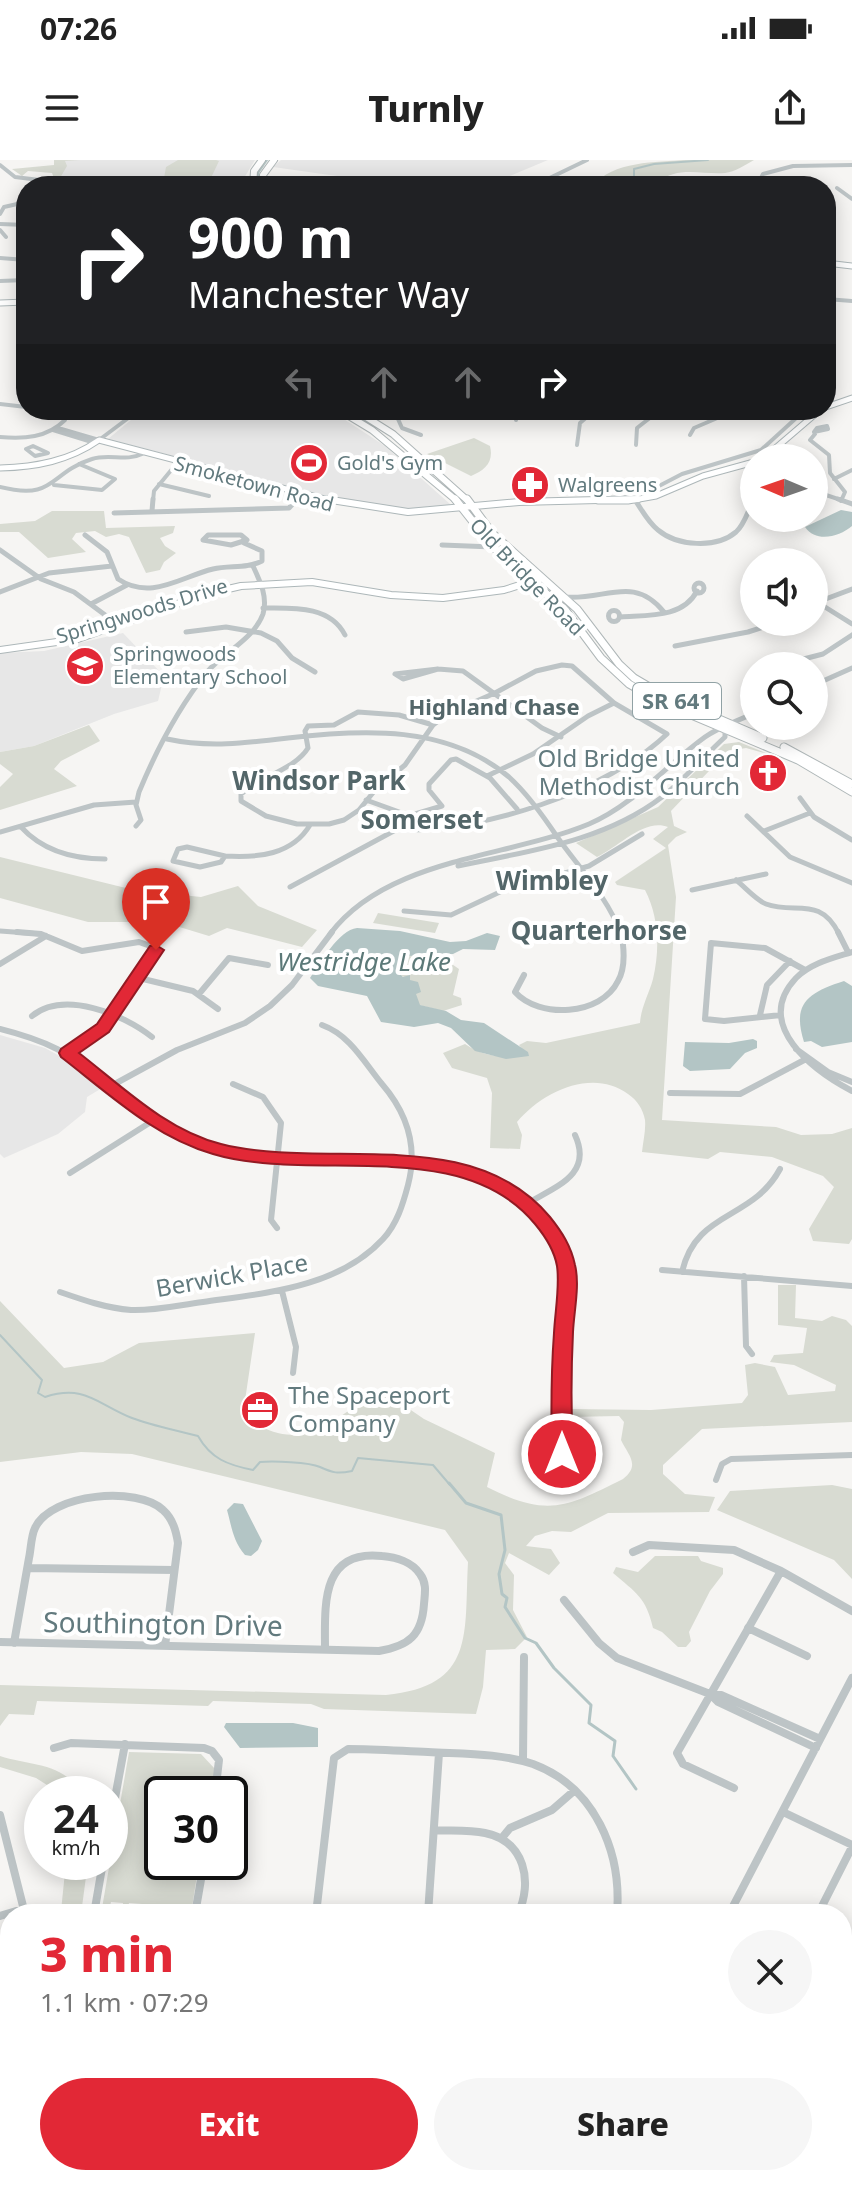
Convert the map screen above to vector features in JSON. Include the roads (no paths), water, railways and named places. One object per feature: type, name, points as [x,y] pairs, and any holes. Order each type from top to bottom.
[{"type":"main road","name":"Old Bridge Road","points":[[356,420],[386,441],[464,510],[493,547],[577,609],[619,664],[634,678],[663,695],[847,781],[852,792]]},
{"type":"main road","name":"Old Bridge Road","points":[[371,420],[393,434],[457,487],[492,533],[566,611],[601,658],[629,684],[663,703],[728,726]]},
{"type":"main road","points":[[535,580],[572,611],[587,619]]},
{"type":"street","points":[[554,176],[587,160]]},
{"type":"street","points":[[0,165],[16,177]]},
{"type":"street","points":[[762,176],[781,167],[852,165]]},
{"type":"street","points":[[837,188],[852,199]]},
{"type":"street","points":[[0,214],[4,207],[16,204]]},
{"type":"street","points":[[0,227],[6,237]]},
{"type":"street","points":[[0,437],[22,438],[55,429],[65,420]]},
{"type":"street","points":[[0,469],[56,462],[97,442],[126,420]]},
{"type":"street","points":[[396,420],[412,434],[421,435]]},
{"type":"street","points":[[577,445],[580,423],[583,420]]},
{"type":"street","points":[[636,445],[634,435],[647,420]]},
{"type":"street","points":[[690,435],[694,428],[713,420]]},
{"type":"street","points":[[657,487],[682,474],[761,450],[794,420]]},
{"type":"street","points":[[786,444],[807,420]]},
{"type":"street","points":[[55,429],[97,442]]},
{"type":"street","points":[[815,434],[810,440],[829,455],[830,473],[845,492],[841,501]]},
{"type":"street","points":[[22,438],[26,449]]},
{"type":"street","name":"Smoketown Road","points":[[97,442],[380,515],[415,517],[475,509],[526,506],[583,508],[636,502],[675,493],[694,479],[740,467]]},
{"type":"street","name":"Smoketown Road","points":[[97,442],[300,495]]},
{"type":"street","points":[[0,487],[28,494],[54,485],[79,464],[105,456],[130,459],[142,454]]},
{"type":"street","points":[[152,511],[152,497],[177,463]]},
{"type":"street","points":[[54,485],[102,490],[115,479],[79,464]]},
{"type":"street","points":[[834,479],[852,470]]},
{"type":"street","points":[[159,484],[209,496]]},
{"type":"street","points":[[114,513],[289,508],[300,495]]},
{"type":"street","points":[[828,496],[852,504]]},
{"type":"street","points":[[636,502],[658,530],[685,541],[708,542],[726,538],[740,527]]},
{"type":"street","points":[[464,544],[477,541],[479,531]]},
{"type":"street","points":[[85,535],[105,550],[115,577],[127,585],[160,587],[210,570],[253,566],[262,561],[264,554],[244,543],[221,545],[202,537],[239,535],[246,537],[244,543]]},
{"type":"street","points":[[442,545],[493,547]]},
{"type":"street","points":[[0,550],[38,577],[67,588],[117,624]]},
{"type":"street","points":[[0,592],[38,577],[76,568],[112,566]]},
{"type":"street","points":[[136,826],[141,820],[136,802],[149,764],[206,674],[253,631],[263,608],[260,581],[253,566]]},
{"type":"street","name":"Springwoods Drive","points":[[0,647],[60,643],[202,595],[260,581],[323,579],[396,591],[438,593],[535,580]]},
{"type":"street","points":[[91,604],[127,585]]},
{"type":"street","points":[[828,598],[852,589]]},
{"type":"street","points":[[562,596],[581,598],[610,591],[637,592],[654,599],[664,612]]},
{"type":"street","points":[[621,617],[664,612],[689,605],[697,591]]},
{"type":"street","points":[[577,609],[576,603],[581,598]]},
{"type":"street","points":[[263,608],[300,609],[323,615],[341,625],[345,635]]},
{"type":"street","points":[[828,609],[852,624]]},
{"type":"street","points":[[186,632],[217,627],[253,631],[273,638],[292,658],[315,672]]},
{"type":"street","points":[[675,646],[740,634]]},
{"type":"street","points":[[823,652],[845,642],[852,635]]},
{"type":"street","points":[[399,830],[423,831],[533,805],[608,777],[667,736],[664,730],[614,703],[574,667],[566,665],[535,670],[493,694],[469,702],[433,725],[404,767],[375,789],[356,812],[345,819],[310,825],[269,815],[243,804],[240,798],[259,779],[298,762],[308,748],[305,731],[308,726],[334,725],[356,712],[399,715],[433,725]]},
{"type":"street","points":[[828,679],[852,668]]},
{"type":"street","points":[[438,669],[403,679],[395,674],[401,671],[438,669],[460,670],[561,737]]},
{"type":"street","points":[[487,776],[561,737],[588,716],[614,703]]},
{"type":"street","points":[[111,1086],[177,1050],[235,1028],[258,1015],[288,989],[333,929],[350,912],[381,891],[425,873],[555,836],[600,819],[651,784],[706,736],[740,720]]},
{"type":"street","points":[[425,873],[603,829],[651,805],[725,737],[728,726]]},
{"type":"street","points":[[167,739],[217,745],[377,732],[423,738],[463,750],[500,770],[533,805],[615,915],[622,931],[618,982],[597,1000],[545,1011],[533,1008],[517,996],[516,985],[524,975]]},
{"type":"street","points":[[405,817],[442,806],[428,787],[451,760],[459,760],[487,776],[517,809]]},
{"type":"street","points":[[800,798],[810,813],[852,840]]},
{"type":"street","points":[[290,887],[399,830],[405,823],[405,817],[398,811],[366,800]]},
{"type":"street","points":[[0,832],[94,805],[136,802]]},
{"type":"street","points":[[764,831],[810,813]]},
{"type":"street","points":[[747,816],[794,859],[850,881]]},
{"type":"street","points":[[225,856],[221,862],[208,866],[183,865],[172,859],[178,849],[187,847],[225,856],[252,857],[280,850],[300,840],[310,825]]},
{"type":"street","points":[[21,827],[30,838],[52,849],[86,859],[105,859]]},
{"type":"street","points":[[404,911],[446,916],[502,891],[580,869],[642,834]]},
{"type":"street","points":[[692,890],[766,874]]},
{"type":"street","points":[[736,880],[766,904],[806,907],[819,912],[835,926],[850,952],[805,970],[786,992],[781,1015],[793,1048],[816,1073],[852,1091]]},
{"type":"street","points":[[0,931],[46,936],[82,951],[139,942],[155,947],[139,978],[103,1028],[67,1053]]},
{"type":"street","points":[[0,964],[46,936]]},
{"type":"street","points":[[781,1015],[760,1015],[740,1022],[705,1019],[711,943],[759,947],[805,970]]},
{"type":"street","points":[[199,994],[229,958],[268,965]]},
{"type":"street","points":[[760,1015],[767,985],[790,961]]},
{"type":"street","points":[[139,978],[199,994],[218,1009]]},
{"type":"street","points":[[32,1016],[43,1007],[52,1005],[112,1012],[131,1018],[152,1037]]},
{"type":"street","name":"Berwick Place","points":[[60,1292],[120,1309],[139,1310],[282,1291],[344,1269],[379,1243],[396,1222],[405,1202],[411,1163],[411,1130],[399,1103],[336,1030],[322,1025]]},
{"type":"street","points":[[0,1029],[35,1038],[67,1053],[154,1120],[180,1136],[217,1149],[278,1160],[411,1163],[450,1167],[479,1175],[507,1188],[528,1203],[557,1238],[567,1267],[560,1395],[562,1454]]},
{"type":"street","points":[[805,1059],[852,1082]]},
{"type":"street","points":[[670,1093],[740,1094],[805,1059]]},
{"type":"street","points":[[233,1084],[244,1085],[276,1108],[281,1123],[271,1220],[277,1228]]},
{"type":"street","points":[[70,1173],[154,1120]]},
{"type":"street","points":[[528,1203],[574,1175],[581,1167],[582,1151],[575,1135]]},
{"type":"street","points":[[682,1272],[685,1253],[700,1231],[756,1200],[773,1185],[780,1169]]},
{"type":"street","points":[[662,1270],[852,1286]]},
{"type":"street","points":[[744,1276],[746,1346],[752,1354]]},
{"type":"street","points":[[282,1291],[296,1347],[293,1373]]},
{"type":"street","points":[[716,1480],[722,1464],[731,1459],[852,1455]]},
{"type":"street","points":[[14,1643],[35,1528],[44,1515],[72,1500],[113,1498],[145,1500],[164,1510],[176,1531],[165,1646]]},
{"type":"street","points":[[633,1552],[649,1545],[734,1550],[781,1571],[852,1611]]},
{"type":"street","name":"Southington Drive","points":[[0,1642],[14,1643],[325,1649],[391,1650],[410,1642],[424,1616],[425,1584],[421,1574],[411,1565],[385,1556],[360,1557],[339,1567],[328,1589],[325,1649]]},
{"type":"street","points":[[28,1568],[174,1570]]},
{"type":"street","points":[[734,1788],[683,1764],[677,1756],[781,1571]]},
{"type":"street","points":[[564,1600],[599,1643],[617,1658],[710,1694],[721,1695],[820,1739]]},
{"type":"street","points":[[748,1628],[807,1656]]},
{"type":"street","points":[[523,1759],[524,1657]]},
{"type":"street","points":[[734,1904],[852,1678]]},
{"type":"street","points":[[710,1694],[718,1702],[816,1748]]},
{"type":"street","points":[[54,1748],[71,1743],[204,1748],[212,1751],[220,1767],[218,1776]]},
{"type":"street","points":[[119,1776],[125,1744]]},
{"type":"street","points":[[317,1904],[334,1758],[348,1749],[497,1755],[523,1759],[546,1768],[575,1790],[591,1808],[608,1836],[617,1879],[617,1904]]},
{"type":"street","points":[[429,1904],[439,1753]]},
{"type":"street","points":[[501,1839],[510,1828],[552,1810],[575,1790]]},
{"type":"street","points":[[783,1812],[852,1846],[823,1904]]},
{"type":"street","points":[[0,1815],[22,1904]]},
{"type":"street","points":[[434,1830],[487,1833],[518,1852],[526,1872],[523,1904]]},
{"type":"street","points":[[96,1904],[100,1880]]},
{"type":"street","points":[[197,1904],[201,1880]]},
{"type":"water","points":[[841,510],[852,512],[852,526],[828,537],[810,532],[828,532],[828,516]]},
{"type":"water","name":"Westridge Lake","points":[[357,928],[400,931],[450,942],[466,941],[487,933],[500,936],[495,950],[463,949],[453,954],[409,956],[401,960],[398,969],[407,972],[400,974],[403,977],[410,975],[410,980],[418,982],[421,992],[416,994],[420,1005],[446,1011],[461,1020],[484,1023],[528,1052],[529,1056],[506,1059],[475,1051],[451,1028],[438,1023],[414,1027],[381,1022],[367,996],[318,986],[310,978],[319,964],[343,935]]},
{"type":"water","points":[[844,981],[852,986],[852,1042],[822,1047],[811,1041],[804,1042],[800,1018],[806,1002],[820,990]]},
{"type":"water","points":[[757,1041],[757,1048],[745,1053],[730,1069],[690,1071],[683,1066],[685,1042],[729,1043]]},
{"type":"water","points":[[234,1503],[243,1504],[262,1541],[251,1556],[245,1555],[233,1534],[227,1510]]},
{"type":"water","points":[[226,1723],[293,1723],[318,1728],[318,1747],[240,1748],[224,1727]]},
{"type":"waterway","points":[[258,176],[267,160]]},
{"type":"waterway","points":[[634,176],[634,169],[654,164],[708,160]]},
{"type":"waterway","points":[[0,1335],[42,1380],[38,1393],[45,1397],[81,1394],[132,1418],[198,1436],[215,1456],[236,1466],[253,1470],[260,1462],[291,1462],[343,1472],[352,1471],[358,1458],[433,1465],[450,1485]]},
{"type":"waterway","points":[[449,1483],[466,1503],[501,1515],[505,1550],[499,1574],[502,1594],[507,1598],[505,1607],[525,1638],[536,1643],[554,1668],[591,1705],[589,1723],[615,1741],[613,1756],[636,1789]]},
{"type":"place","name":"Gold's Gym","points":[[309,463]]},
{"type":"place","name":"Walgreens","points":[[530,485]]},
{"type":"place","name":"Springwoods Elementary School","points":[[85,666]]},
{"type":"place","name":"Old Bridge United Methodist Church","points":[[768,773]]},
{"type":"place","name":"The Spaceport Company","points":[[260,1410]]},
{"type":"district","name":"Highland Chase","points":[[494,707]]},
{"type":"district","name":"Windsor Park","points":[[319,781]]},
{"type":"district","name":"Somerset","points":[[422,820]]},
{"type":"district","name":"Wimbley","points":[[552,881]]},
{"type":"district","name":"Quarterhorse","points":[[599,931]]}]
